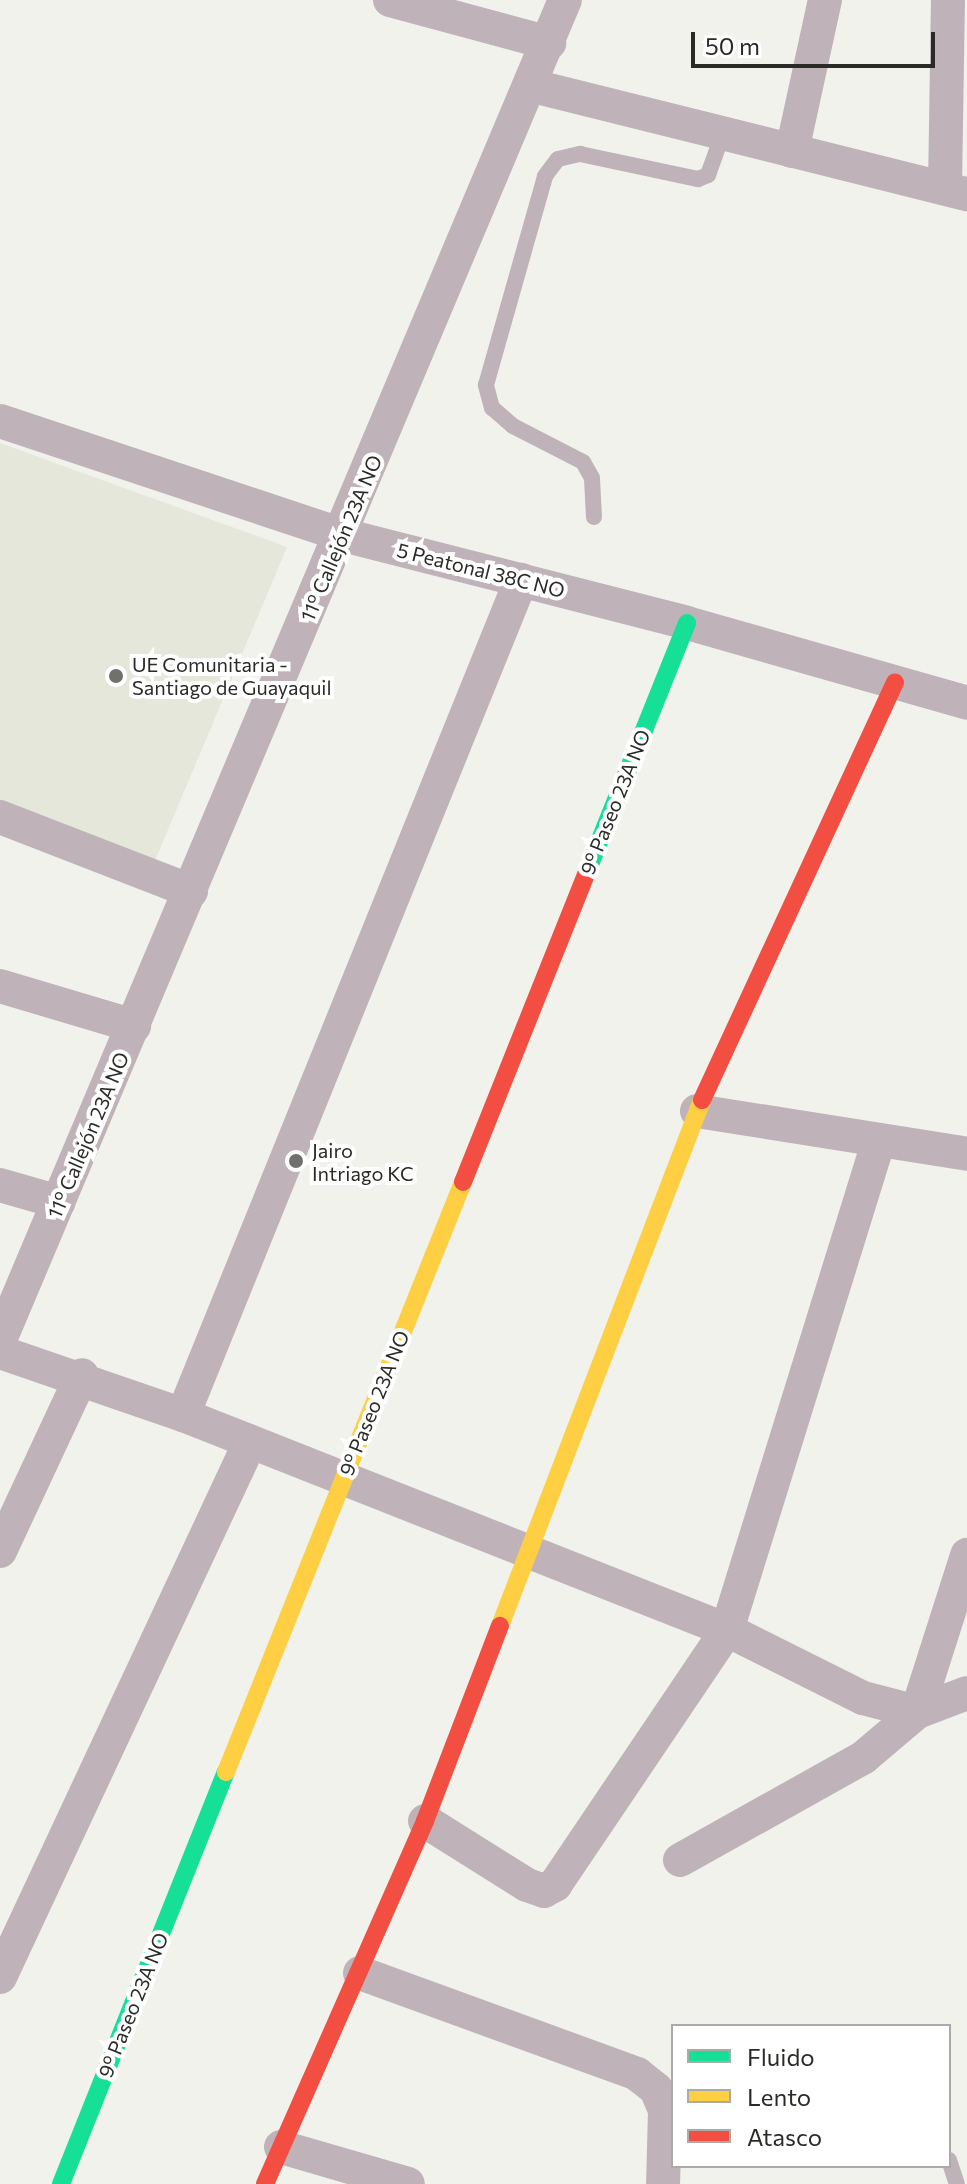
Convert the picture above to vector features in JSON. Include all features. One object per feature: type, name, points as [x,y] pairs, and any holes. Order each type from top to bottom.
[{"type":"street","points":[[390,0],[549,43]]},
{"type":"street","name":"11º Callejón 23A NO","points":[[0,1340],[533,86],[565,0]]},
{"type":"street","points":[[792,151],[825,0]]},
{"type":"street","points":[[533,86],[956,191],[948,0]]},
{"type":"street","name":"5 Peatonal 38C NO","points":[[0,421],[343,535],[687,623],[967,703]]},
{"type":"street","points":[[183,1415],[521,580]]},
{"type":"street","name":"9º Paseo 23A NO","points":[[61,2184],[687,623]]},
{"type":"street","points":[[265,2184],[425,1821],[531,1553],[697,1111],[895,682]]},
{"type":"street","points":[[0,817],[191,891]]},
{"type":"street","points":[[0,986],[134,1026]]},
{"type":"street","points":[[697,1111],[967,1154]]},
{"type":"street","points":[[425,1821],[527,1885],[544,1891],[555,1885],[727,1630],[879,1140]]},
{"type":"street","points":[[0,1185],[59,1202]]},
{"type":"street","points":[[0,1352],[82,1375],[727,1630],[863,1698],[917,1712]]},
{"type":"street","points":[[0,1551],[82,1375]]},
{"type":"street","points":[[0,1977],[250,1442]]},
{"type":"street","points":[[917,1712],[967,1555]]},
{"type":"street","points":[[680,1860],[864,1757],[917,1712],[967,1693]]},
{"type":"street","points":[[360,1973],[637,2074],[656,2089],[665,2110],[663,2184]]},
{"type":"street","points":[[281,2147],[408,2184]]},
{"type":"lane","points":[[594,517],[592,478],[583,462],[513,426],[492,408],[486,385],[545,176],[558,159],[580,154],[698,179],[708,175],[723,133]]},
{"type":"shaded area","name":"UE Comunitaria - Santiago de Guayaquil","points":[[0,443],[287,547],[154,863],[0,806]]},
{"type":"traffic: fast","points":[[589,867],[687,623]]},
{"type":"traffic: fast","points":[[61,2184],[226,1772]]},
{"type":"traffic: slow","points":[[500,1626],[702,1100]]},
{"type":"traffic: slow","points":[[226,1772],[463,1182]]},
{"type":"traffic: jam","points":[[702,1100],[895,682]]},
{"type":"traffic: jam","points":[[463,1182],[589,867]]},
{"type":"traffic: jam","points":[[265,2184],[425,1821],[500,1626]]},
{"type":"place","name":"UE Comunitaria - Santiago de Guayaquil","points":[[116,676]]},
{"type":"place","name":"Jairo Intriago KC","points":[[296,1161]]}]
